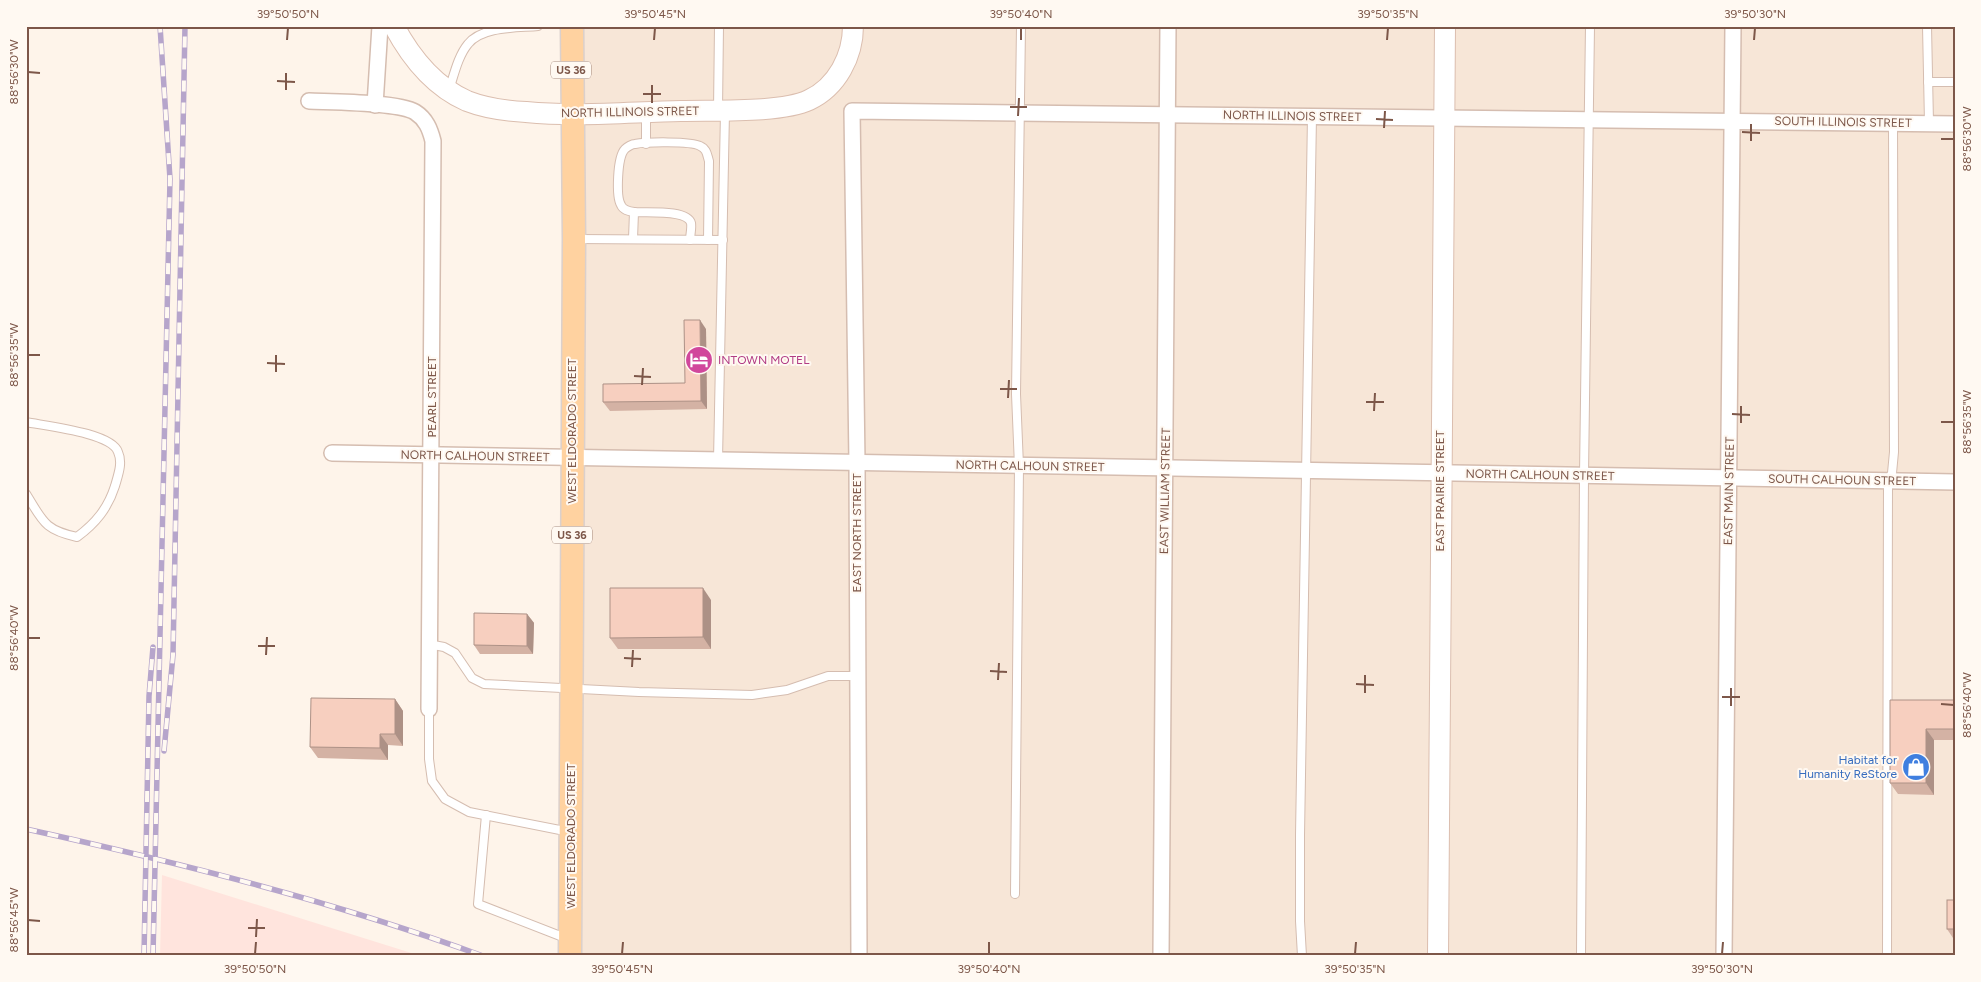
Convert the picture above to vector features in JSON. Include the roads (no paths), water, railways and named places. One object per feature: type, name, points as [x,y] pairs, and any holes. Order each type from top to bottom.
[{"type":"main road","name":"WEST ELDORADO STREET","points":[[570,948],[574,239],[571,114],[572,26]]},
{"type":"street","points":[[309,101],[376,105],[380,26]]},
{"type":"street","name":"NORTH ILLINOIS STREET","points":[[394,26],[417,62],[432,78],[468,101],[498,109],[571,114],[773,108],[797,105],[822,93],[844,66],[850,52],[853,26]]},
{"type":"street","name":"EAST WILLIAM STREET","points":[[1161,956],[1169,115],[1168,26]]},
{"type":"street","name":"EAST PRAIRIE STREET","points":[[1438,956],[1445,26]]},
{"type":"street","name":"EAST MAIN STREET","points":[[1724,956],[1732,26]]},
{"type":"street","name":"PEARL STREET","points":[[376,105],[400,106],[414,111],[422,117],[431,132],[433,141],[429,709]]},
{"type":"street","name":"NORTH ILLINOIS STREET","points":[[852,111],[1731,121]]},
{"type":"street","name":"EAST NORTH STREET","points":[[852,111],[857,462],[859,956]]},
{"type":"street","name":"SOUTH ILLINOIS STREET","points":[[1731,121],[1955,124]]},
{"type":"street","name":"NORTH CALHOUN STREET","points":[[332,453],[1729,478]]},
{"type":"street","name":"SOUTH CALHOUN STREET","points":[[1729,478],[1955,482]]},
{"type":"lane","points":[[449,90],[461,57],[469,42],[486,33],[516,27],[538,26]]},
{"type":"lane","points":[[718,460],[723,240],[719,26]]},
{"type":"lane","points":[[1015,894],[1019,466],[1016,394],[1021,26]]},
{"type":"lane","points":[[1581,956],[1584,476],[1590,26]]},
{"type":"lane","points":[[1927,26],[1929,124]]},
{"type":"lane","points":[[1928,82],[1955,82]]},
{"type":"lane","points":[[646,112],[646,144]]},
{"type":"lane","points":[[1302,956],[1300,835],[1312,116]]},
{"type":"lane","points":[[1887,956],[1888,481],[1892,473],[1894,452],[1893,123]]},
{"type":"lane","points":[[690,240],[690,223],[687,217],[680,214],[634,212],[624,210],[619,204],[618,164],[625,149],[633,144],[689,143],[699,145],[706,150],[709,162],[708,240]]},
{"type":"lane","points":[[633,239],[634,212]]},
{"type":"lane","points":[[574,239],[723,240]]},
{"type":"lane","points":[[26,422],[94,435],[110,441],[118,451],[120,468],[112,495],[101,516],[77,537],[60,533],[44,523],[27,496]]},
{"type":"lane","points":[[26,508],[27,496]]},
{"type":"lane","points":[[428,644],[444,647],[455,653],[472,678],[484,684],[752,695],[788,690],[828,676],[858,676]]},
{"type":"lane","points":[[429,709],[429,758],[432,781],[445,799],[469,812],[572,832]]},
{"type":"lane","points":[[486,816],[478,904],[570,948]]},
{"type":"railway","points":[[153,956],[170,179],[160,26]]},
{"type":"railway","points":[[164,751],[173,655],[185,26]]},
{"type":"railway","points":[[144,956],[149,696],[153,647]]},
{"type":"railway","points":[[26,829],[257,885],[371,918],[483,956]]},
{"type":"place","name":"INTOWN MOTEL","points":[[699,360]]},
{"type":"place","name":"Habitat for Humanity ReStore","points":[[1916,767]]}]
